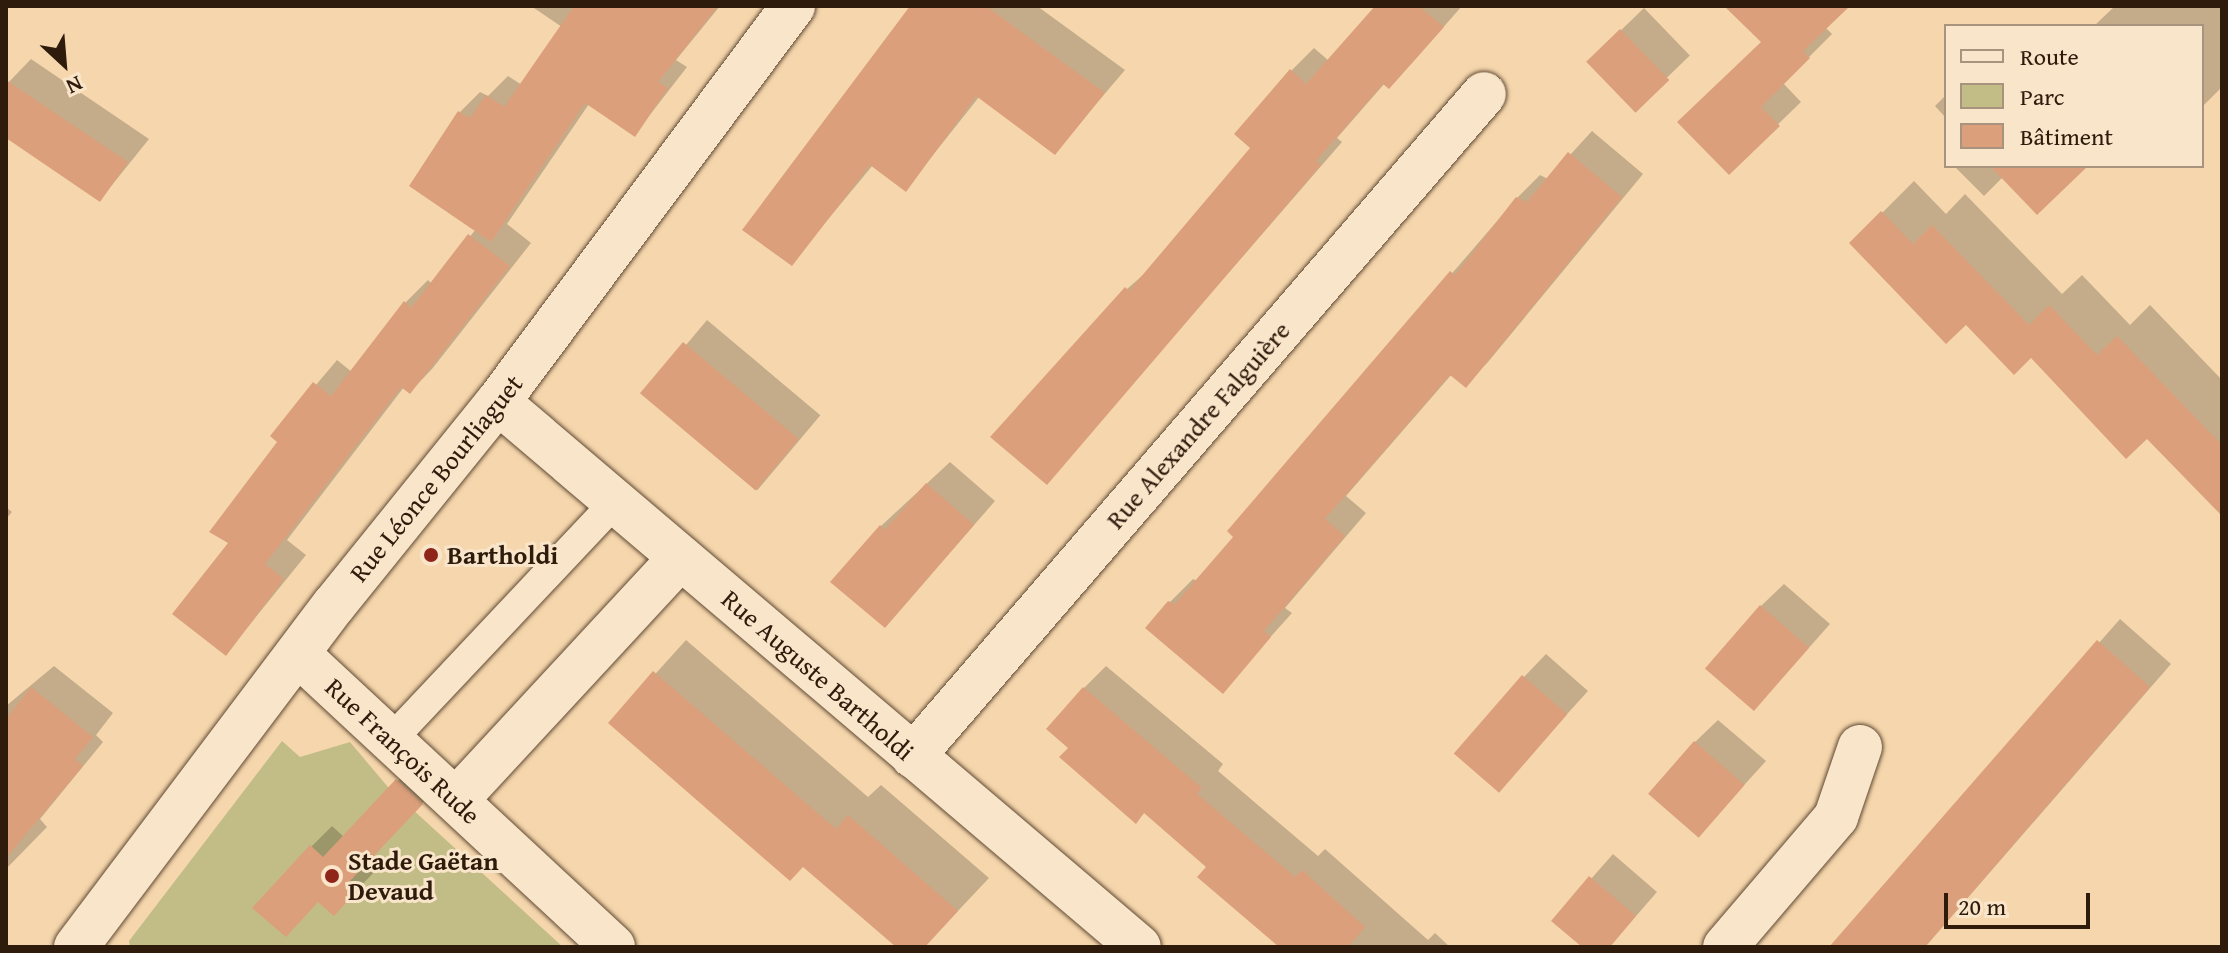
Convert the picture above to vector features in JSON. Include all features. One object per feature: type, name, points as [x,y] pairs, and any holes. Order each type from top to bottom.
[{"type":"street","name":"Rue Léonce Bourliaguet","points":[[76,947],[298,654],[498,402],[793,6]]},
{"type":"street","name":"Rue Alexandre Falguière","points":[[913,756],[1484,94]]},
{"type":"street","name":"Rue Auguste Bartholdi","points":[[498,402],[1139,947]]},
{"type":"street","points":[[457,799],[680,558]]},
{"type":"street","name":"Rue François Rude","points":[[298,654],[613,947]]},
{"type":"street","points":[[1725,947],[1836,817],[1860,747]]},
{"type":"lane","points":[[391,740],[615,502]]},
{"type":"green space","name":"Stade Gaëtan Devaud","points":[[282,741],[300,757],[350,742],[388,787],[563,947],[130,947],[129,941]]},
{"type":"building","points":[[574,6],[718,6],[658,82],[668,88],[635,137],[585,103],[491,242],[409,186],[458,111],[470,118],[486,95],[504,107]]},
{"type":"building","points":[[910,6],[986,6],[1105,93],[1055,155],[976,96],[906,192],[870,165],[792,266],[742,230]]},
{"type":"building","points":[[1375,6],[1419,6],[1444,27],[1389,89],[1383,84],[1316,161],[1321,165],[1047,485],[990,437],[1125,287],[1129,291],[1250,148],[1234,134],[1290,69],[1306,84]]},
{"type":"building","points":[[1724,6],[1850,6],[1803,51],[1810,58],[1761,107],[1780,126],[1729,175],[1677,122],[1761,42]]},
{"type":"building","points":[[1620,29],[1669,80],[1636,113],[1586,62]]},
{"type":"building","points":[[6,80],[128,162],[100,202],[6,138]]},
{"type":"building","points":[[1568,152],[1622,197],[1466,388],[1450,375],[1325,519],[1345,536],[1264,631],[1271,637],[1223,694],[1145,628],[1168,601],[1175,604],[1233,537],[1227,531],[1450,271],[1455,275],[1516,197],[1527,202]]},
{"type":"building","points":[[1992,168],[2086,168],[2037,215]]},
{"type":"building","points":[[1881,211],[1913,244],[1932,225],[2029,325],[2049,305],[2097,355],[2117,336],[2222,445],[2222,516],[2147,439],[2126,459],[2031,358],[2014,375],[1966,325],[1946,344],[1849,243]]},
{"type":"building","points":[[468,234],[510,266],[410,394],[401,387],[265,564],[284,579],[226,656],[172,614],[228,543],[209,532],[277,442],[270,436],[313,382],[331,396],[404,301],[411,308]]},
{"type":"building","points":[[683,342],[799,439],[756,490],[640,393]]},
{"type":"building","points":[[926,483],[974,525],[885,628],[830,582],[880,525],[885,530]]},
{"type":"building","points":[[1760,605],[1809,648],[1754,711],[1705,668]]},
{"type":"building","points":[[2097,640],[2150,687],[1925,947],[1829,947]]},
{"type":"building","points":[[653,671],[836,829],[848,815],[958,911],[925,947],[896,947],[803,867],[790,881],[608,723]]},
{"type":"building","points":[[1522,675],[1567,714],[1499,793],[1454,753]]},
{"type":"building","points":[[31,687],[93,737],[75,759],[83,766],[6,858],[6,719]]},
{"type":"building","points":[[1083,687],[1202,788],[1197,794],[1295,877],[1302,870],[1365,927],[1348,947],[1279,947],[1197,877],[1206,867],[1144,813],[1136,824],[1059,757],[1068,748],[1046,729]]},
{"type":"building","points":[[1694,741],[1745,785],[1699,838],[1648,794]]},
{"type":"building","points":[[396,779],[423,804],[350,881],[359,889],[334,916],[318,902],[286,937],[252,908],[310,845],[323,857]]},
{"type":"building","points":[[1589,876],[1636,916],[1610,947],[1582,947],[1551,921]]},
{"type":"place","name":"Bartholdi","points":[[431,555]]},
{"type":"place","name":"Stade Gaëtan Devaud","points":[[332,876]]}]
